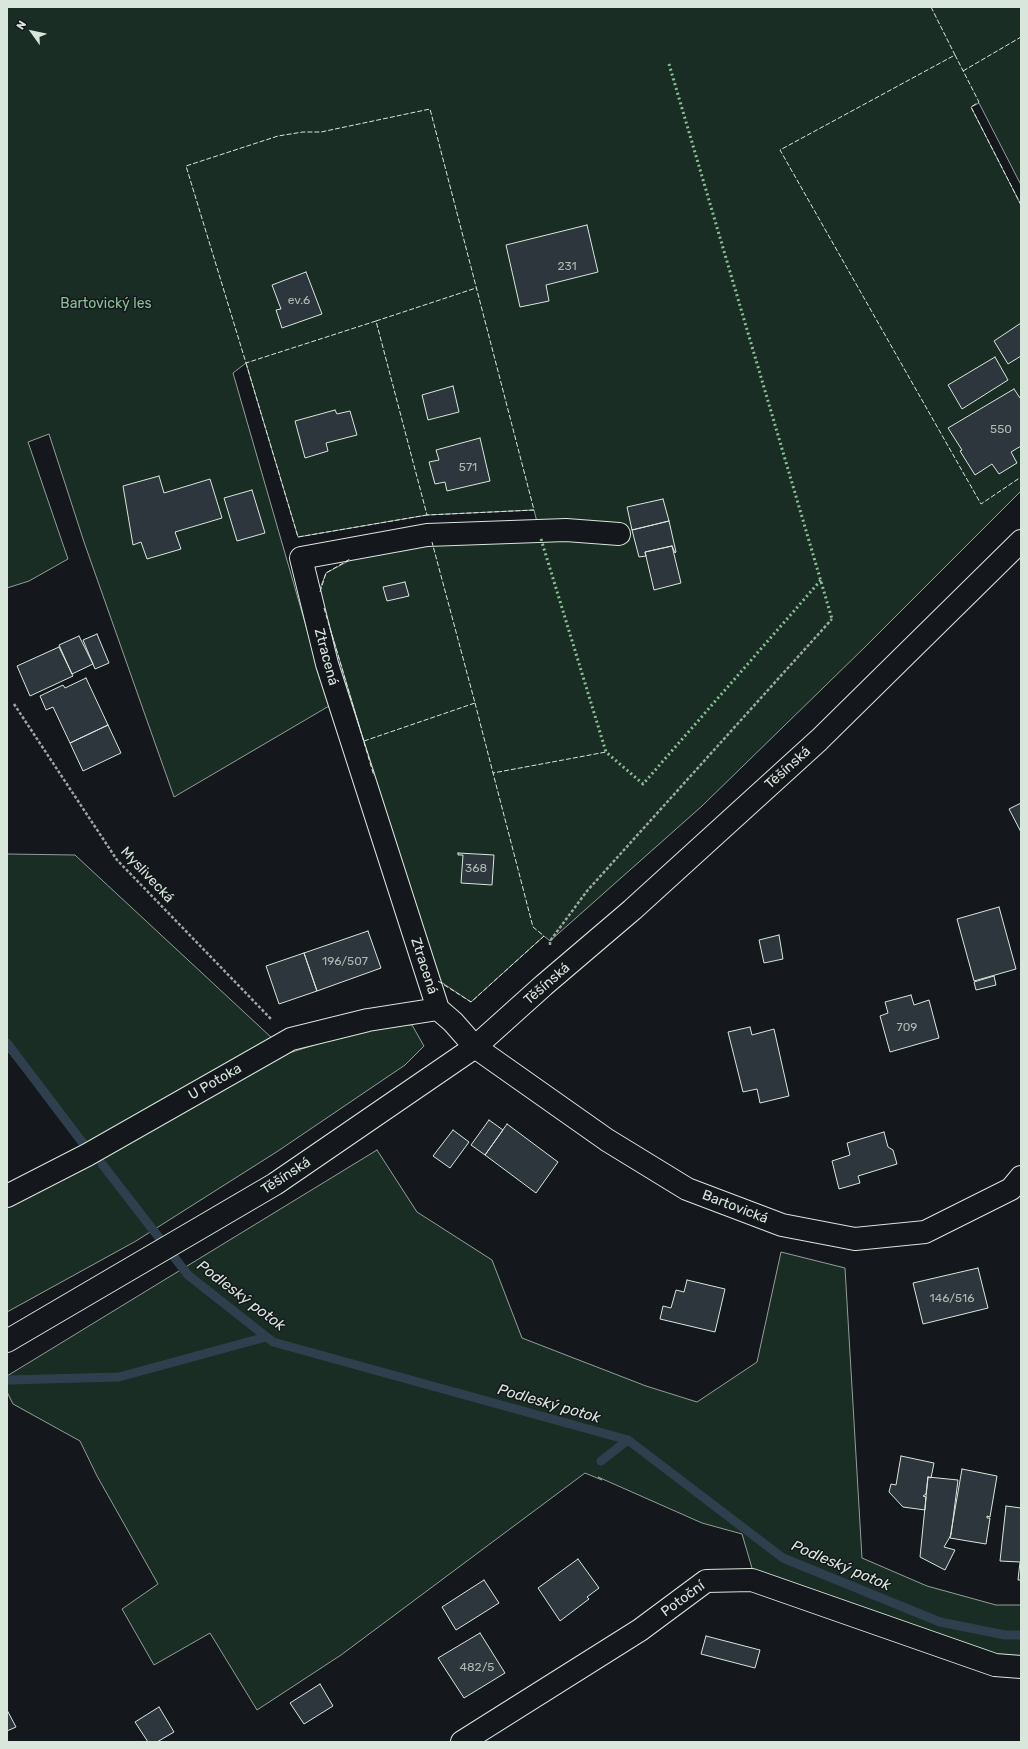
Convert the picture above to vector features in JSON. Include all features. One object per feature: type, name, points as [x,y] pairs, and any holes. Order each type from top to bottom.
[{"type":"street","name":"Ztracená","points":[[475,1047],[453,1022],[438,1009],[327,664],[301,558],[427,535],[566,530],[619,534]]},
{"type":"street","name":"Těšínská","points":[[7,1341],[274,1184],[475,1047],[544,985],[632,910],[819,740],[1021,541]]},
{"type":"street","name":"U Potoka","points":[[7,1196],[87,1155],[291,1039],[368,1020],[438,1009]]},
{"type":"street","name":"Bartovická","points":[[475,1047],[608,1140],[687,1189],[782,1225],[856,1239],[925,1232],[1011,1188],[1021,1176]]},
{"type":"street","name":"Potoční","points":[[462,1742],[640,1630],[706,1581],[752,1580],[995,1666],[1021,1667]]},
{"type":"path","points":[[544,985],[550,941],[587,891],[832,619]]},
{"type":"path","name":"Myslivecká","points":[[14,704],[117,860],[291,1039]]},
{"type":"green space","name":"Bartovický les","points":[[7,7],[1021,7],[1021,185],[979,103],[971,107],[1021,205],[1021,491],[866,646],[702,806],[550,941],[544,936],[471,1002],[438,980],[407,886],[319,591],[326,573],[356,557],[432,540],[541,538],[534,510],[427,515],[298,537],[246,363],[233,373],[329,706],[174,797],[84,542],[49,434],[28,442],[68,559],[29,581],[7,588]]},
{"type":"green space","points":[[7,854],[75,855],[273,1039],[85,1146],[7,1050]]},
{"type":"green space","points":[[393,1024],[412,1025],[424,1046],[405,1065],[278,1151],[136,1241],[7,1312],[7,1201],[289,1053],[346,1035]]},
{"type":"green space","points":[[377,1150],[417,1212],[492,1260],[522,1338],[646,1386],[697,1402],[757,1362],[781,1252],[845,1268],[862,1558],[927,1586],[996,1605],[1021,1605],[1021,1663],[754,1575],[742,1534],[702,1523],[598,1477],[602,1480],[585,1473],[341,1655],[257,1710],[210,1633],[154,1665],[122,1609],[158,1584],[97,1476],[80,1441],[13,1404],[7,1392],[7,1376]]},
{"type":"building","points":[[587,225],[598,272],[546,285],[549,301],[520,307],[506,245]]},
{"type":"building","points":[[306,272],[322,314],[282,328],[276,310],[281,309],[272,285]]},
{"type":"building","points":[[1021,323],[1021,356],[1008,364],[994,341]]},
{"type":"building","points":[[995,357],[1008,380],[962,409],[948,385]]},
{"type":"building","points":[[453,386],[459,412],[428,420],[422,395]]},
{"type":"building","points":[[1014,389],[1021,398],[1021,446],[1011,452],[1017,463],[999,474],[992,464],[975,475],[948,428]]},
{"type":"building","points":[[335,410],[337,414],[350,411],[357,435],[326,443],[328,451],[305,458],[295,421]]},
{"type":"building","points":[[480,438],[490,481],[447,491],[445,482],[435,484],[429,462],[439,460],[436,450]]},
{"type":"building","points":[[159,476],[164,493],[210,479],[222,518],[175,532],[181,549],[147,559],[141,542],[133,545],[123,486]]},
{"type":"building","points":[[252,490],[265,533],[237,541],[224,498]]},
{"type":"building","points":[[663,499],[669,521],[632,530],[627,507]]},
{"type":"building","points":[[669,521],[676,552],[675,553],[672,546],[645,552],[646,556],[639,557],[632,530]]},
{"type":"building","points":[[672,546],[681,583],[654,590],[645,552]]},
{"type":"building","points":[[405,582],[409,596],[387,601],[383,587]]},
{"type":"building","points":[[97,634],[109,663],[95,669],[83,640]]},
{"type":"building","points":[[79,636],[93,664],[72,674],[59,645]]},
{"type":"building","points":[[59,647],[73,676],[30,696],[17,666]]},
{"type":"building","points":[[86,678],[108,725],[70,743],[53,707],[46,710],[40,696],[63,685],[65,688]]},
{"type":"building","points":[[108,725],[121,753],[83,771],[70,743]]},
{"type":"building","points":[[1021,803],[1021,832],[1009,809]]},
{"type":"building","points":[[458,853],[494,855],[492,885],[461,883],[463,855],[458,855]]},
{"type":"building","points":[[999,907],[1016,969],[974,981],[957,919]]},
{"type":"building","points":[[368,931],[381,968],[317,991],[304,953]]},
{"type":"building","points":[[779,935],[783,959],[764,963],[759,940]]},
{"type":"building","points":[[304,953],[317,991],[279,1004],[266,966]]},
{"type":"building","points":[[994,976],[996,985],[976,990],[974,982]]},
{"type":"building","points":[[911,995],[914,1005],[929,1000],[939,1038],[890,1052],[880,1016],[888,1013],[885,1002]]},
{"type":"building","points":[[750,1027],[752,1035],[774,1029],[789,1096],[760,1103],[757,1089],[743,1092],[728,1032]]},
{"type":"building","points":[[489,1120],[503,1130],[485,1155],[471,1145]]},
{"type":"building","points":[[507,1124],[558,1162],[536,1193],[485,1155]]},
{"type":"building","points":[[453,1130],[469,1142],[450,1168],[433,1156]]},
{"type":"building","points":[[884,1132],[888,1147],[893,1150],[897,1164],[858,1176],[860,1183],[839,1189],[832,1161],[850,1155],[847,1143]]},
{"type":"building","points":[[978,1268],[988,1308],[923,1324],[913,1283]]},
{"type":"building","points":[[687,1280],[725,1289],[715,1332],[660,1319],[663,1306],[671,1308],[676,1290],[684,1292]]},
{"type":"building","points":[[901,1456],[934,1463],[931,1478],[928,1477],[926,1494],[923,1496],[926,1497],[925,1510],[903,1507],[889,1492],[891,1484],[896,1485]]},
{"type":"building","points":[[962,1469],[997,1476],[990,1517],[987,1516],[987,1518],[990,1518],[986,1544],[950,1538]]},
{"type":"building","points":[[928,1477],[958,1480],[951,1535],[944,1547],[955,1550],[945,1570],[920,1557]]},
{"type":"building","points":[[1006,1506],[1021,1508],[1021,1580],[1018,1580],[1020,1562],[1000,1561]]},
{"type":"building","points":[[578,1559],[599,1588],[587,1597],[589,1599],[560,1621],[538,1588]]},
{"type":"building","points":[[484,1580],[499,1603],[456,1630],[442,1607]]},
{"type":"building","points":[[480,1633],[505,1673],[464,1698],[438,1658]]},
{"type":"building","points":[[706,1636],[760,1650],[755,1668],[701,1654]]},
{"type":"building","points":[[320,1684],[333,1706],[304,1724],[290,1703]]},
{"type":"building","points":[[159,1707],[174,1732],[157,1742],[148,1742],[135,1722]]},
{"type":"building","points":[[7,1710],[16,1727],[7,1731]]},
{"type":"waterway","name":"Podleský potok","points":[[7,1043],[85,1146]]},
{"type":"waterway","name":"Podleský potok","points":[[102,1164],[188,1275],[273,1342],[628,1440],[783,1558],[940,1622],[1005,1635],[1021,1635]]},
{"type":"waterway","points":[[7,1380],[119,1377],[266,1337]]},
{"type":"waterway","points":[[601,1461],[628,1440]]},
{"type":"hedge","points":[[669,64],[832,619]]},
{"type":"hedge","points":[[541,539],[606,752],[643,784],[821,580]]},
{"type":"fence","points":[[931,7],[955,55],[780,150],[981,504],[1021,477]]},
{"type":"fence","points":[[963,71],[1021,37]]},
{"type":"fence","points":[[955,55],[979,102],[971,107],[1021,205]]},
{"type":"fence","points":[[376,321],[246,363],[186,166],[278,136],[303,132],[321,132],[430,109],[534,510],[427,515],[376,321],[476,288]]},
{"type":"fence","points":[[246,363],[298,537],[427,515]]},
{"type":"fence","points":[[364,741],[475,703],[432,542]]},
{"type":"fence","points":[[320,592],[326,573],[350,559]]},
{"type":"fence","points":[[324,608],[374,776]]},
{"type":"fence","points":[[475,703],[493,773]]},
{"type":"fence","points":[[438,981],[471,1002],[544,936],[533,927],[493,773],[606,752]]}]
